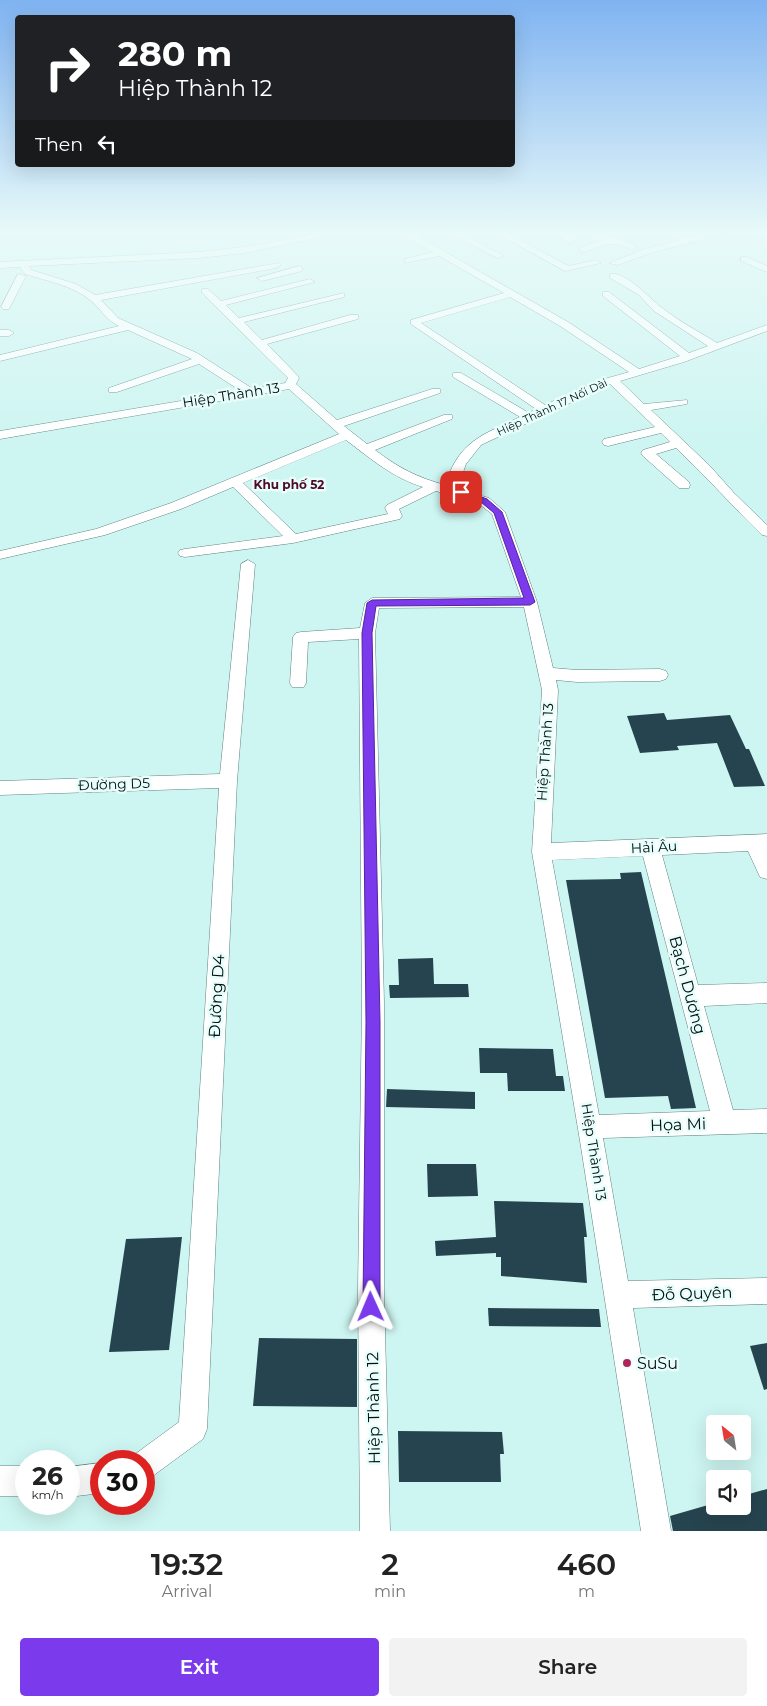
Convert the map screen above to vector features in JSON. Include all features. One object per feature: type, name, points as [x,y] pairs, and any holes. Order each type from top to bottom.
[{"type":"street","points":[[100,304],[114,320],[200,360],[251,392]]},
{"type":"street","points":[[220,304],[287,369],[294,378],[289,386]]},
{"type":"street","points":[[237,321],[303,304]]},
{"type":"street","points":[[479,304],[417,324],[544,409]]},
{"type":"street","points":[[529,304],[637,372]]},
{"type":"street","points":[[620,304],[688,357]]},
{"type":"street","points":[[652,304],[657,310],[716,347]]},
{"type":"street","points":[[261,343],[354,317]]},
{"type":"street","points":[[0,358],[128,327]]},
{"type":"street","name":"Hiệp Thành 17 Nối Dài","points":[[443,488],[453,475],[463,456],[477,442],[528,416],[612,380],[688,357],[767,328]]},
{"type":"street","points":[[113,390],[200,360]]},
{"type":"street","points":[[457,375],[528,416]]},
{"type":"street","points":[[612,380],[679,443],[729,496],[767,532]]},
{"type":"street","name":"Hiệp Thành 13","points":[[0,435],[289,386],[293,387],[364,449],[411,479],[484,501],[498,512],[530,602],[550,690],[542,804],[541,852],[590,1127],[656,1531]]},
{"type":"street","points":[[0,555],[100,532],[176,506],[235,482],[341,430],[436,391]]},
{"type":"street","points":[[642,408],[683,402]]},
{"type":"street","points":[[364,449],[448,417]]},
{"type":"street","points":[[608,442],[664,429]]},
{"type":"street","points":[[679,443],[647,453],[684,485]]},
{"type":"street","points":[[235,482],[293,539]]},
{"type":"street","points":[[185,553],[293,539],[395,516],[392,508],[412,496],[443,488]]},
{"type":"street","name":"Đường D4","points":[[155,1457],[193,1429],[228,781],[248,564]]},
{"type":"street","name":"Hiệp Thành 12","points":[[375,1531],[371,1289],[373,1012],[367,633],[372,603],[530,602]]},
{"type":"street","points":[[298,683],[300,637],[367,633]]},
{"type":"street","points":[[546,673],[577,676],[660,675]]},
{"type":"street","name":"Đường D5","points":[[0,788],[228,781]]},
{"type":"street","points":[[760,842],[767,871]]},
{"type":"street","name":"Hải Âu","points":[[541,852],[760,842]]},
{"type":"street","name":"Bạch Dương","points":[[650,847],[725,1122]]},
{"type":"street","points":[[691,996],[767,993]]},
{"type":"street","name":"Họa Mi","points":[[590,1127],[767,1121]]},
{"type":"street","name":"Đỗ Quyên","points":[[616,1295],[767,1291]]},
{"type":"street","points":[[0,1481],[15,1481]]},
{"type":"building","points":[[664,713],[667,720],[730,715],[746,749],[749,749],[765,786],[734,787],[717,743],[677,746],[679,750],[640,753],[627,716]]},
{"type":"building","points":[[641,872],[696,1108],[671,1109],[668,1096],[605,1098],[566,880],[621,879],[620,873]]},
{"type":"building","points":[[433,958],[434,984],[468,984],[469,997],[390,998],[389,985],[399,985],[398,959]]},
{"type":"building","points":[[479,1048],[553,1049],[556,1076],[563,1076],[565,1091],[508,1091],[507,1073],[480,1073]]},
{"type":"building","points":[[387,1089],[475,1092],[475,1109],[386,1107]]},
{"type":"building","points":[[427,1164],[476,1164],[478,1196],[428,1197]]},
{"type":"building","points":[[494,1201],[583,1203],[587,1237],[584,1237],[587,1283],[501,1276],[501,1257],[496,1257],[496,1253],[436,1256],[435,1241],[496,1237]]},
{"type":"building","points":[[182,1237],[169,1350],[109,1352],[126,1239]]},
{"type":"building","points":[[488,1308],[599,1309],[601,1327],[489,1326]]},
{"type":"building","points":[[259,1338],[357,1339],[357,1407],[253,1406]]},
{"type":"building","points":[[767,1343],[767,1389],[764,1390],[750,1346]]},
{"type":"building","points":[[398,1431],[502,1432],[504,1454],[500,1454],[501,1482],[399,1482]]},
{"type":"building","points":[[767,1489],[767,1531],[673,1531],[670,1516],[706,1506],[706,1515],[751,1515],[751,1493]]},
{"type":"place","name":"SuSu","points":[[627,1363]]},
{"type":"district","name":"Khu phố 52","points":[[289,485]]},
{"type":"route","points":[[371,1307],[373,1022],[367,633],[372,603],[530,602],[498,512],[490,504],[461,492]]}]
